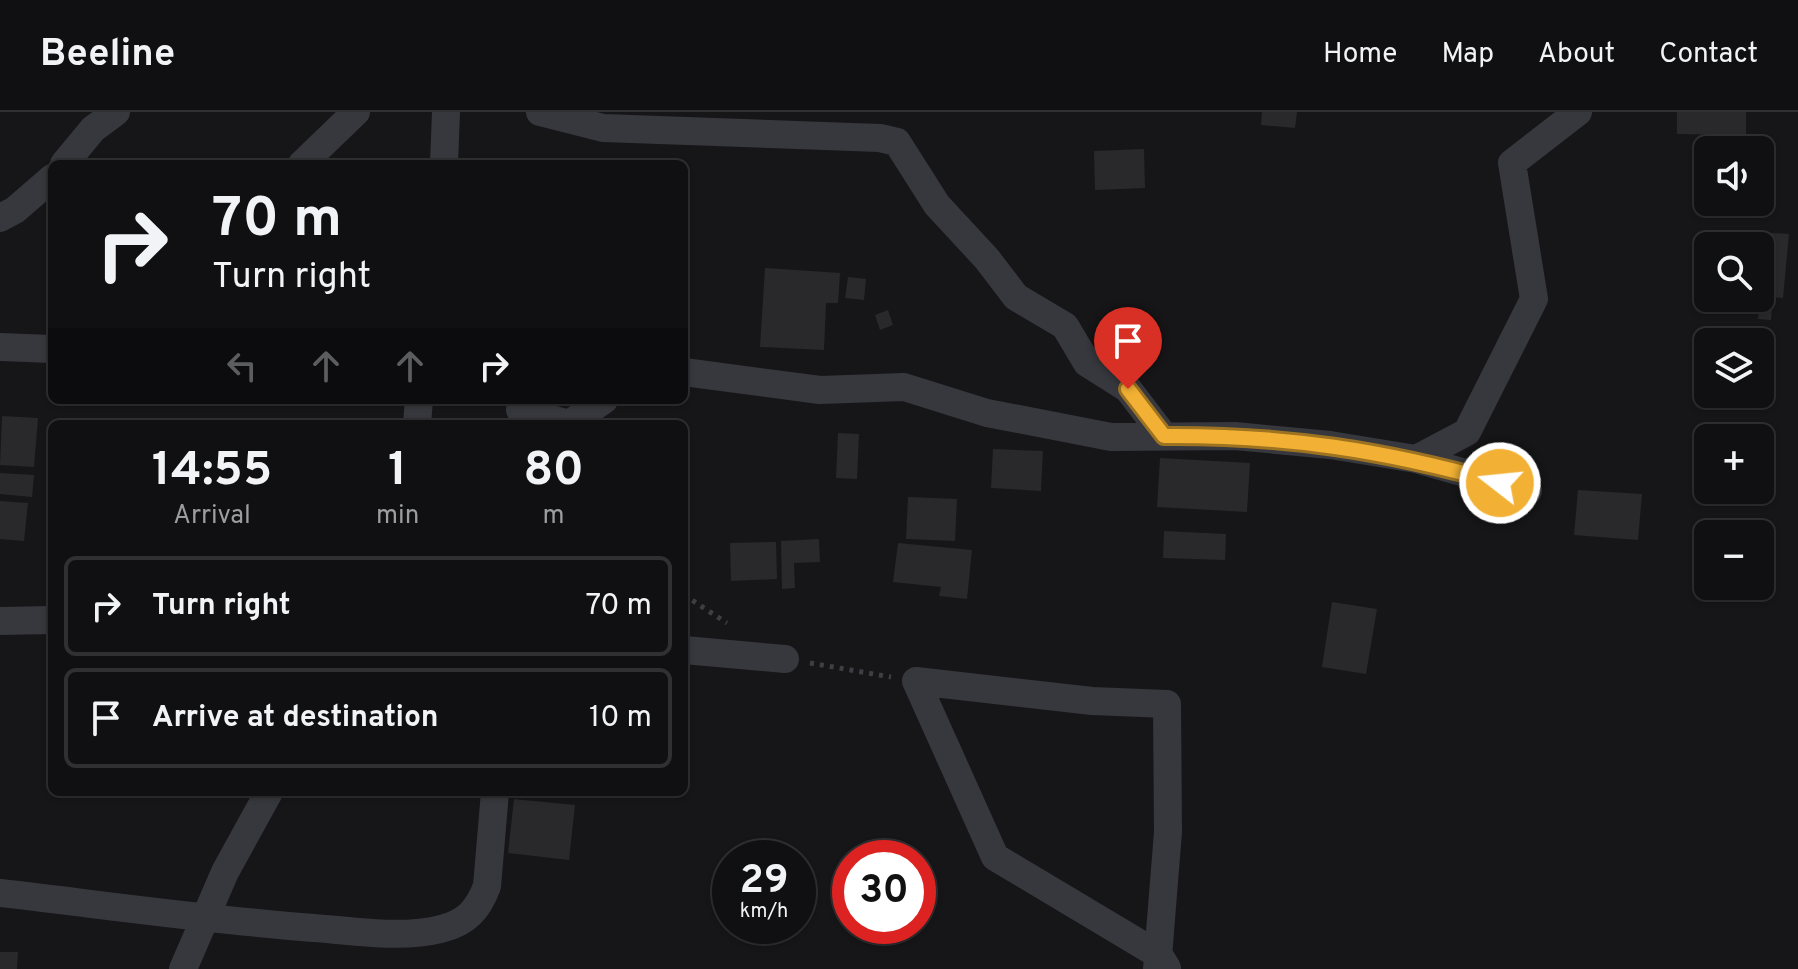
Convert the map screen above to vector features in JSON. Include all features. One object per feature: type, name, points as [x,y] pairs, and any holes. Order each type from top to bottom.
[{"type":"street","points":[[67,160],[93,129],[116,112]]},
{"type":"street","points":[[306,160],[356,112]]},
{"type":"street","points":[[444,160],[446,112]]},
{"type":"street","points":[[540,112],[603,128],[880,138],[897,142],[937,205],[987,259],[1016,297],[1065,326],[1087,363],[1128,389],[1164,436]]},
{"type":"street","points":[[1416,459],[1467,432],[1534,299],[1512,163],[1578,112]]},
{"type":"street","points":[[0,218],[15,210],[48,181]]},
{"type":"street","points":[[0,347],[48,349]]},
{"type":"street","points":[[688,373],[820,390],[904,387],[987,413],[1111,437],[1262,438],[1330,445],[1416,459],[1528,491]]},
{"type":"street","points":[[575,420],[598,404]]},
{"type":"street","points":[[520,410],[555,420]]},
{"type":"street","points":[[0,621],[48,620]]},
{"type":"street","points":[[688,650],[785,659]]},
{"type":"street","points":[[916,681],[1092,701],[1167,704],[1168,832],[1161,964],[995,857],[916,681]]},
{"type":"street","points":[[183,969],[225,872],[267,796]]},
{"type":"street","points":[[0,893],[206,919],[394,934],[441,929],[474,914],[487,886],[495,796]]},
{"type":"path","points":[[785,659],[916,681]]},
{"type":"building","points":[[1262,112],[1297,112],[1295,128],[1261,125]]},
{"type":"building","points":[[1677,112],[1746,112],[1746,135],[1677,134]]},
{"type":"building","points":[[1144,149],[1145,188],[1095,190],[1094,151]]},
{"type":"building","points":[[1774,233],[1789,234],[1783,298],[1774,297]]},
{"type":"building","points":[[765,268],[840,273],[838,303],[826,303],[824,350],[760,347]]},
{"type":"building","points":[[848,277],[866,279],[864,300],[845,298]]},
{"type":"building","points":[[888,310],[893,325],[880,330],[875,315]]},
{"type":"building","points":[[1759,312],[1772,312],[1771,320],[1758,319]]},
{"type":"building","points":[[2,416],[38,418],[34,467],[0,465]]},
{"type":"building","points":[[838,433],[859,434],[857,479],[836,478]]},
{"type":"building","points":[[993,449],[1043,451],[1041,491],[991,488]]},
{"type":"building","points":[[1160,458],[1250,463],[1247,512],[1157,507]]},
{"type":"building","points":[[0,473],[34,475],[32,497],[0,494]]},
{"type":"building","points":[[1578,490],[1642,494],[1638,540],[1574,535]]},
{"type":"building","points":[[908,497],[957,499],[955,541],[906,539]]},
{"type":"building","points":[[0,501],[28,503],[24,541],[0,539]]},
{"type":"building","points":[[1164,531],[1226,534],[1225,560],[1163,558]]},
{"type":"building","points":[[819,539],[820,562],[794,563],[795,588],[782,589],[781,541]]},
{"type":"building","points":[[776,542],[777,579],[731,581],[730,543]]},
{"type":"building","points":[[898,543],[972,550],[967,599],[939,596],[941,587],[893,582]]},
{"type":"building","points":[[1332,602],[1377,609],[1366,674],[1322,667]]},
{"type":"building","points":[[514,799],[575,805],[569,860],[508,853]]},
{"type":"building","points":[[0,952],[18,952],[17,969],[0,969]]},
{"type":"route","points":[[1128,389],[1164,436],[1235,436],[1330,445],[1416,459],[1500,483]]}]
